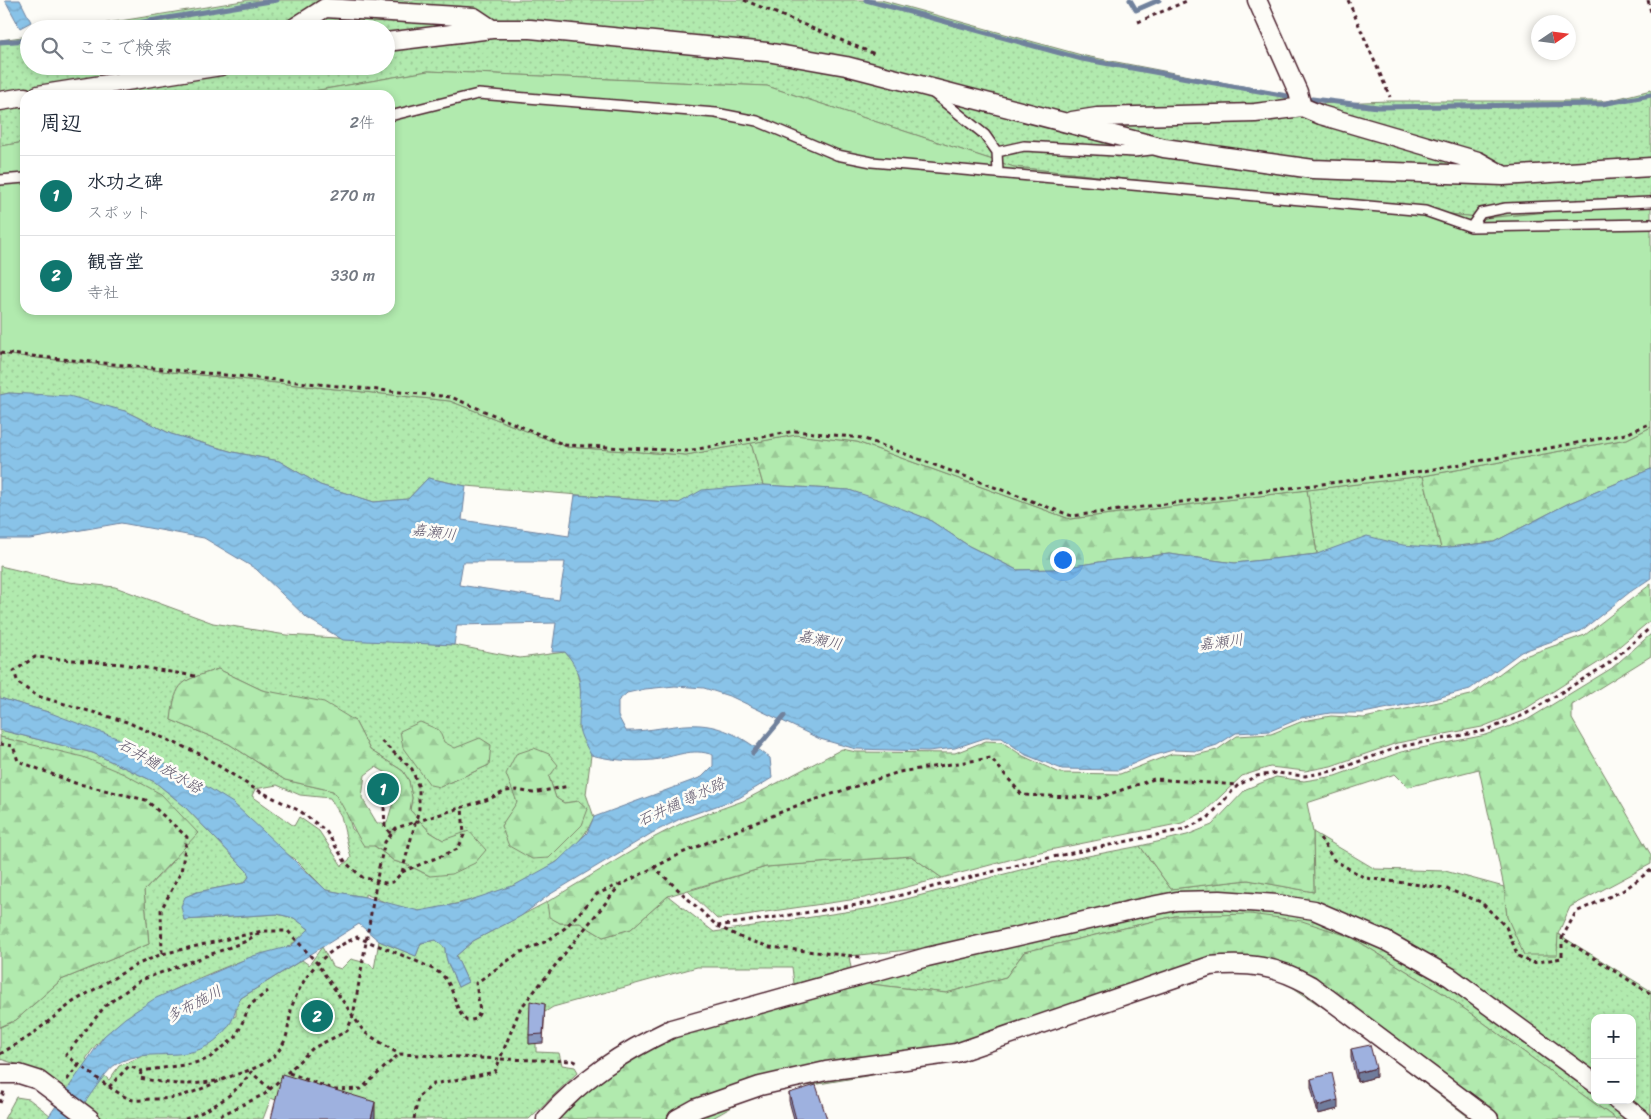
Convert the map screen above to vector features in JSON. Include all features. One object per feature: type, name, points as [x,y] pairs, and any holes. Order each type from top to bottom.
[{"type":"street","points":[[1257,0],[1298,92],[1302,107]]},
{"type":"street","points":[[304,20],[325,4],[474,17],[492,29]]},
{"type":"street","points":[[395,41],[492,29],[530,30],[766,52],[846,66],[1164,148],[1314,169],[1503,176],[1651,167]]},
{"type":"street","points":[[70,90],[164,75]]},
{"type":"street","points":[[0,101],[20,98]]},
{"type":"street","points":[[1061,122],[1096,117],[1255,113],[1302,107],[1321,115],[1478,161],[1503,176]]},
{"type":"street","points":[[1632,169],[1651,160]]},
{"type":"street","points":[[546,1119],[594,1072],[632,1047],[671,1029],[936,954],[1176,901],[1220,900],[1277,904],[1314,910],[1386,941],[1450,977],[1591,1081]]},
{"type":"street","points":[[677,1119],[697,1108],[760,1086],[826,1071],[956,1053],[1210,966],[1252,964],[1292,975],[1310,986],[1490,1119]]},
{"type":"street","points":[[0,1074],[19,1074],[38,1080],[90,1119]]},
{"type":"street","points":[[1621,1104],[1641,1119]]},
{"type":"lane","points":[[925,87],[986,135],[998,152],[998,172]]},
{"type":"lane","points":[[395,115],[478,94],[716,113],[756,121],[837,155],[872,162],[1425,210],[1471,226],[1651,224]]},
{"type":"lane","points":[[998,152],[1024,146],[1134,152],[1164,148]]},
{"type":"lane","points":[[0,180],[20,178]]},
{"type":"lane","points":[[1471,226],[1481,213],[1506,208],[1651,202]]},
{"type":"path","points":[[744,0],[886,58]]},
{"type":"path","points":[[1138,22],[1189,0]]},
{"type":"path","points":[[1348,0],[1390,97]]},
{"type":"path","points":[[1648,0],[1651,12]]},
{"type":"path","points":[[0,353],[451,397],[564,445],[687,452],[795,431],[862,438],[1072,516],[1423,471],[1626,434],[1651,423]]},
{"type":"path","points":[[716,926],[870,903],[1034,861],[1185,828],[1208,818],[1238,785],[1257,776],[1277,773],[1305,776],[1333,771],[1399,747],[1484,731],[1524,715],[1608,664],[1651,627]]},
{"type":"path","points":[[195,676],[122,664],[35,657],[14,671],[18,683],[37,696],[127,722],[200,754],[255,789],[300,811],[326,831],[346,863],[362,877],[386,883],[393,882],[402,872],[458,848],[464,836],[462,807]]},
{"type":"path","points":[[381,741],[412,769],[419,788],[419,809],[402,872]]},
{"type":"path","points":[[0,744],[13,746],[18,761],[50,774],[75,783],[146,800],[188,837],[181,872],[161,910],[162,954]]},
{"type":"path","points":[[140,1071],[140,1078],[190,1086],[251,1072],[267,1062],[285,1040],[292,1007],[302,984],[316,962],[341,944],[357,937],[442,974],[453,989],[460,1016],[467,1021],[476,1019],[480,1012],[476,983],[519,953],[547,941],[565,928],[597,894],[653,866],[796,806],[900,772],[991,758],[1022,795],[1098,798],[1154,779],[1238,785]]},
{"type":"path","points":[[213,1119],[270,1089],[289,1074],[313,1048],[347,1032],[353,1016],[385,842],[396,828],[506,791],[517,790],[533,793],[569,786]]},
{"type":"path","points":[[384,806],[385,828],[391,834]]},
{"type":"path","points":[[1320,838],[1334,860],[1365,878],[1444,888],[1481,902],[1506,927],[1518,956],[1532,963],[1562,958],[1562,938],[1576,912],[1624,890],[1651,870]]},
{"type":"path","points":[[653,866],[716,926],[742,938],[770,947],[876,958],[888,968]]},
{"type":"path","points":[[414,1119],[418,1097],[434,1084],[495,1072],[520,1009],[620,884]]},
{"type":"path","points":[[224,1079],[202,1090],[174,1099],[132,1100],[109,1087],[66,1055],[105,1006],[141,980],[244,942],[262,931]]},
{"type":"path","points":[[0,1054],[30,1036],[73,1002],[136,964],[162,954],[262,931],[288,931],[316,962],[364,1032],[399,1054],[574,1061],[594,1072]]},
{"type":"path","points":[[1562,938],[1651,994]]},
{"type":"path","points":[[109,1087],[129,1066],[140,1071],[191,1064],[208,1059],[236,1037],[250,1005],[268,991]]},
{"type":"path","points":[[289,1074],[336,1090],[361,1089],[399,1054]]},
{"type":"path","points":[[251,1072],[270,1089]]},
{"type":"path","points":[[185,1119],[235,1091],[242,1086],[251,1072]]},
{"type":"green space","points":[[249,0],[339,0],[350,5],[386,0],[881,0],[1085,56],[1289,95],[1313,104],[1388,101],[1607,101],[1651,90],[1651,202],[1486,218],[1014,167],[767,86],[428,71],[320,90],[20,90],[20,143],[0,146],[0,40],[20,37],[20,75],[395,75],[395,20],[126,20]]},
{"type":"green space","points":[[428,71],[767,86],[1014,167],[1486,218],[1651,202],[1651,427],[1627,439],[1423,476],[1070,519],[857,442],[796,435],[686,455],[567,447],[450,401],[0,354],[0,146],[20,143],[20,315],[395,315],[395,90],[320,90]]},
{"type":"green space","points":[[0,354],[450,401],[567,447],[686,455],[751,443],[763,485],[1317,553],[1307,490],[1423,476],[1441,548],[1251,614],[679,503],[466,486],[428,478],[408,499],[374,502],[320,485],[279,461],[233,452],[171,434],[125,411],[9,393],[0,395]]},
{"type":"green space","points":[[1651,427],[1651,469],[1567,504],[1494,542],[1441,548],[1423,476],[1627,439]]},
{"type":"green space","points":[[796,435],[857,442],[1070,519],[1307,490],[1317,554],[1235,563],[1169,554],[1055,569],[1017,570],[969,546],[928,519],[849,490],[763,485],[751,443]]},
{"type":"green space","points":[[0,566],[69,582],[115,587],[213,623],[286,635],[454,645],[520,658],[565,652],[575,663],[580,685],[582,705],[579,728],[591,755],[586,794],[594,817],[583,836],[569,852],[531,878],[467,901],[413,911],[365,894],[365,897],[326,890],[295,859],[48,712],[0,698]],"holes":[[[218,669],[262,690],[355,721],[370,750],[403,771],[409,781],[412,798],[410,810],[430,832],[443,840],[430,876],[408,865],[394,861],[352,829],[347,812],[333,791],[285,780],[229,744],[171,720],[178,689],[188,680]],[[444,743],[489,765],[440,787]],[[549,777],[556,798],[564,803],[579,801],[581,826],[549,858],[501,826],[518,802]],[[277,785],[300,795],[330,798],[341,816],[351,858],[342,866],[319,831],[299,817],[294,826],[252,796],[255,789]]]},
{"type":"green space","points":[[1651,584],[1651,620],[1604,659],[1522,711],[1482,727],[1397,743],[1331,766],[1305,771],[1270,767],[1242,776],[1204,812],[1182,823],[1035,853],[942,878],[911,856],[766,867],[668,896],[631,929],[603,937],[580,923],[560,923],[549,917],[547,902],[655,837],[684,822],[743,801],[842,749],[856,752],[955,753],[986,741],[1002,742],[1023,756],[1060,773],[1120,774],[1172,754],[1196,755],[1217,750],[1237,736],[1271,734],[1303,721],[1331,716],[1364,718],[1471,695],[1522,657],[1585,635]]},
{"type":"green space","points":[[1651,634],[1651,656],[1572,705],[1572,719],[1651,855],[1651,864],[1570,907],[1558,934],[1557,955],[1524,955],[1507,917],[1504,887],[1479,769],[1408,787],[1395,774],[1307,803],[1313,832],[1314,892],[1248,880],[1171,889],[1140,846],[1187,835],[1212,825],[1246,789],[1276,777],[1304,781],[1335,776],[1401,752],[1486,735],[1527,720],[1612,668]]},
{"type":"green space","points":[[218,669],[262,690],[324,702],[355,721],[370,750],[403,771],[409,781],[412,798],[410,810],[430,832],[443,840],[469,831],[486,850],[475,863],[452,874],[430,876],[408,865],[394,861],[375,846],[364,846],[333,791],[285,780],[229,744],[171,720],[178,689],[188,680]],"holes":[[[376,767],[390,775],[395,795],[387,823],[377,823],[362,798],[365,775]]]},
{"type":"green space","points":[[420,722],[439,730],[444,742],[455,748],[480,738],[491,745],[489,765],[440,787],[430,785],[403,748],[400,731]]},
{"type":"green space","points":[[0,730],[93,753],[155,782],[183,805],[247,871],[249,877],[244,883],[197,892],[185,897],[184,920],[277,914],[294,918],[309,929],[288,947],[252,957],[185,985],[160,997],[116,1026],[99,1042],[86,1059],[109,1080],[119,1066],[236,1016],[236,1006],[241,998],[302,960],[309,965],[322,947],[332,966],[341,969],[351,959],[370,964],[374,969],[379,941],[416,956],[421,943],[436,940],[445,948],[448,963],[458,987],[468,982],[456,956],[473,941],[547,902],[550,917],[560,923],[580,923],[603,937],[631,929],[668,896],[714,932],[871,908],[1036,866],[1140,846],[1171,889],[1248,880],[1314,892],[1313,832],[1375,869],[1445,871],[1504,887],[1507,917],[1558,934],[1651,991],[1651,1119],[1616,1119],[1595,1104],[1636,1104],[1636,1014],[1591,1014],[1591,1101],[1444,994],[1351,937],[1175,916],[1024,952],[1006,977],[946,993],[862,983],[924,965],[919,949],[849,956],[851,968],[794,984],[792,967],[697,967],[553,1007],[545,1012],[530,1010],[529,1044],[536,1043],[536,1052],[559,1053],[562,1065],[575,1067],[578,1072],[529,1119],[375,1119],[280,1102],[271,1098],[263,1119],[103,1119],[76,1102],[45,1077],[29,1068],[0,1059],[0,1027],[16,1020],[61,980],[149,944],[144,891],[172,862],[39,747],[0,737]]},
{"type":"green space","points":[[0,737],[83,757],[124,774],[161,794],[198,833],[144,891],[149,944],[61,980],[16,1020],[0,1027]]},
{"type":"green space","points":[[534,748],[549,754],[558,765],[549,777],[556,798],[564,803],[579,801],[588,809],[582,825],[549,858],[532,859],[509,846],[501,826],[517,802],[506,774],[516,754]]},
{"type":"green space","points":[[911,856],[942,878],[864,898],[717,919],[688,891],[766,867]]},
{"type":"green space","points":[[1250,914],[1302,921],[1351,937],[1444,994],[1591,1101],[1591,1104],[1595,1104],[1616,1119],[1471,1119],[1333,1014],[1280,979],[1220,970],[956,1061],[753,1095],[711,1119],[558,1119],[602,1078],[670,1037],[862,983],[946,993],[1006,977],[1024,952],[1175,916]]},
{"type":"green space","points":[[16,1097],[29,1099],[55,1119],[4,1119]]},
{"type":"water","points":[[5,0],[20,0],[30,20],[20,20],[20,28]]},
{"type":"water","points":[[9,393],[69,396],[125,411],[171,434],[233,452],[279,461],[320,485],[374,502],[408,499],[428,478],[466,486],[462,520],[569,536],[575,495],[679,503],[702,490],[763,485],[849,490],[928,519],[969,546],[1017,570],[1055,569],[1169,554],[1235,563],[1317,554],[1367,536],[1403,545],[1441,548],[1494,542],[1567,504],[1651,469],[1651,578],[1630,592],[1581,631],[1521,652],[1470,689],[1426,701],[1363,713],[1330,713],[1301,718],[1270,731],[1236,733],[1217,745],[1198,751],[1173,750],[1149,757],[1119,770],[1062,769],[1026,755],[1002,738],[985,738],[955,748],[928,751],[856,749],[820,739],[732,697],[704,688],[675,686],[627,693],[618,701],[618,716],[626,731],[691,725],[710,726],[720,729],[746,741],[770,758],[772,778],[739,798],[682,818],[652,833],[549,895],[521,916],[473,941],[456,956],[468,982],[458,987],[448,963],[445,948],[436,940],[421,943],[416,956],[379,941],[359,924],[241,998],[230,1024],[214,1041],[200,1049],[186,1053],[143,1056],[115,1065],[73,1119],[47,1119],[104,1036],[125,1018],[154,999],[192,982],[253,956],[291,946],[309,929],[294,918],[277,914],[184,920],[181,906],[185,897],[197,892],[244,883],[249,877],[247,871],[183,805],[155,782],[93,753],[0,730],[0,698],[48,712],[122,740],[199,782],[233,803],[326,890],[365,897],[419,911],[462,903],[515,885],[557,862],[587,833],[594,817],[702,777],[713,766],[713,755],[691,752],[653,760],[637,761],[591,755],[579,730],[580,688],[576,670],[565,652],[552,652],[556,623],[457,625],[454,645],[343,640],[307,618],[256,569],[204,538],[121,523],[30,539],[0,539],[0,395]],"holes":[[[463,562],[565,562],[559,600],[459,585]]]},
{"type":"building","points":[[530,1001],[545,1004],[543,1034],[529,1035]]},
{"type":"building","points":[[1370,1045],[1376,1068],[1357,1073],[1351,1049]]},
{"type":"building","points":[[1332,1073],[1338,1100],[1318,1106],[1311,1079]]},
{"type":"building","points":[[282,1074],[375,1102],[371,1119],[271,1119]]},
{"type":"building","points":[[816,1085],[827,1119],[796,1119],[789,1093]]},
{"type":"waterway","points":[[155,20],[277,0]]},
{"type":"waterway","points":[[866,0],[1082,59],[1287,96]]},
{"type":"waterway","points":[[1130,0],[1136,10],[1159,0]]},
{"type":"waterway","points":[[0,42],[20,41]]},
{"type":"waterway","points":[[1312,99],[1378,107],[1602,104],[1651,95]]},
{"type":"waterway","points":[[753,753],[784,716]]},
{"type":"place","name":"水功之碑","points":[[383,789]]},
{"type":"place","name":"観音堂","points":[[317,1016]]},
{"type":"water label","name":"嘉瀬川","points":[[434,532]]},
{"type":"water label","name":"嘉瀬川","points":[[820,640]]},
{"type":"water label","name":"嘉瀬川","points":[[1221,642]]},
{"type":"water label","name":"石井樋 放水路","points":[[160,766]]},
{"type":"water label","name":"石井樋 導水路","points":[[681,802]]},
{"type":"water label","name":"多布施川","points":[[194,1004]]}]
